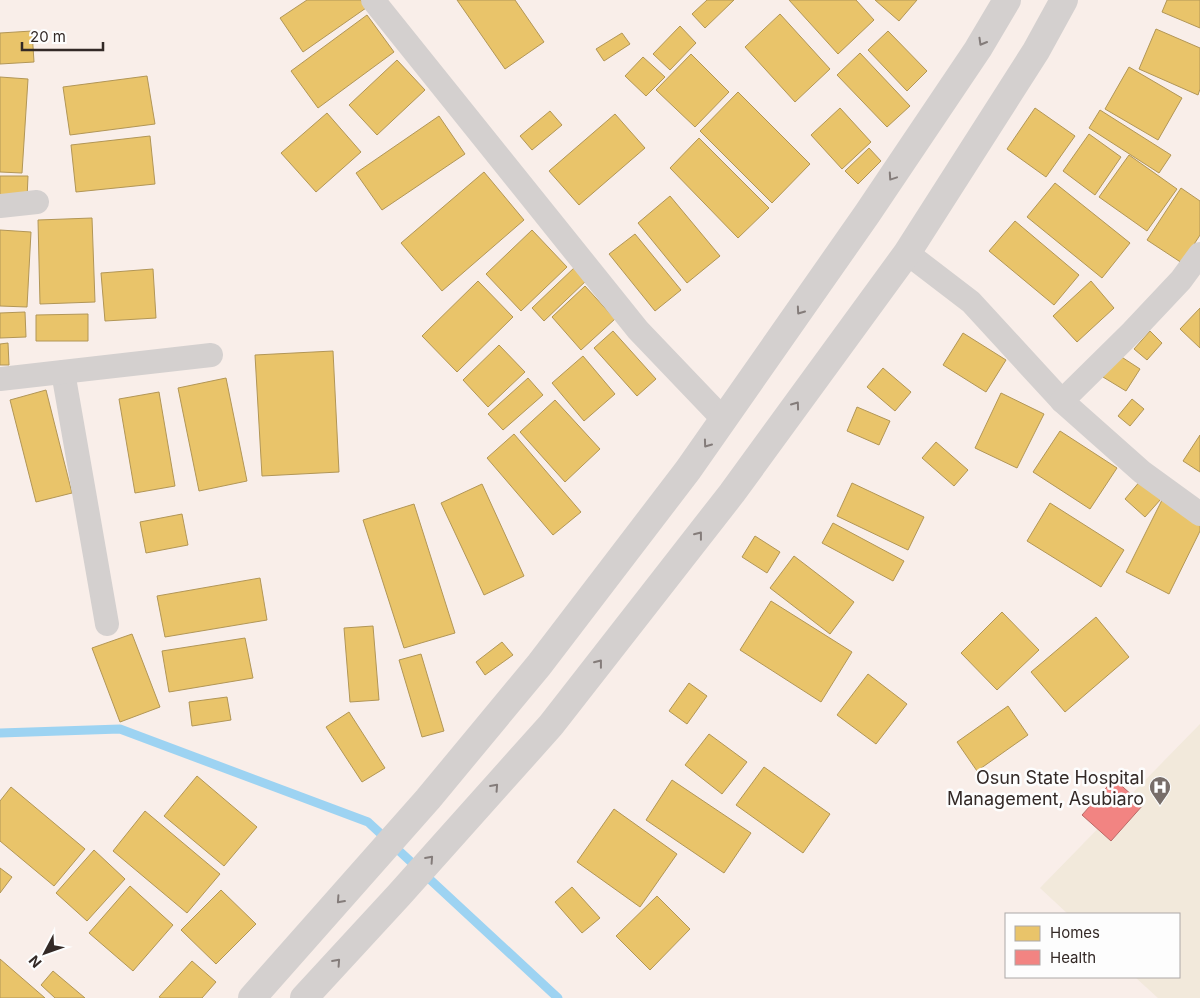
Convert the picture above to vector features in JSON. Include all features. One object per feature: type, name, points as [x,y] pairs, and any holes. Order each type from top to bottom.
[{"type":"main road","points":[[252,998],[428,800],[539,665],[688,470],[867,214],[973,57],[1007,0]]},
{"type":"main road","points":[[304,998],[551,725],[726,501],[907,253],[1036,51],[1064,0]]},
{"type":"street","points":[[373,0],[638,330],[724,420]]},
{"type":"street","points":[[0,206],[37,202]]},
{"type":"street","points":[[907,253],[971,302],[1062,401],[1142,472],[1200,514]]},
{"type":"street","points":[[1062,401],[1132,332],[1181,280],[1200,254]]},
{"type":"street","points":[[0,379],[212,356]]},
{"type":"street","points":[[63,372],[106,624]]},
{"type":"shaded area","name":"Osun State Hospital Management, Asubiaro","points":[[1200,724],[1200,998],[1158,998],[1136,978],[1180,978],[1180,913],[1067,913],[1040,888]]},
{"type":"building: Homes","points":[[307,0],[361,0],[366,8],[303,52],[280,18]]},
{"type":"building: Homes","points":[[457,0],[515,0],[544,42],[505,69]]},
{"type":"building: Homes","points":[[707,0],[734,0],[705,28],[692,14]]},
{"type":"building: Homes","points":[[789,0],[856,0],[874,20],[838,54]]},
{"type":"building: Homes","points":[[875,0],[917,0],[899,21]]},
{"type":"building: Homes","points":[[1167,0],[1200,0],[1200,28],[1162,12]]},
{"type":"building: Homes","points":[[780,14],[830,69],[795,102],[745,47]]},
{"type":"building: Homes","points":[[367,15],[394,52],[318,108],[291,71]]},
{"type":"building: Homes","points":[[680,26],[696,43],[670,70],[653,54]]},
{"type":"building: Homes","points":[[1156,29],[1200,48],[1200,89],[1198,95],[1139,69]]},
{"type":"building: Homes","points":[[32,31],[34,62],[0,64],[0,33]]},
{"type":"building: Homes","points":[[888,31],[927,71],[907,91],[868,50]]},
{"type":"building: Homes","points":[[622,33],[630,44],[604,61],[596,49]]},
{"type":"building: Homes","points":[[860,53],[910,106],[887,127],[837,75]]},
{"type":"building: Homes","points":[[691,54],[729,92],[695,127],[656,90]]},
{"type":"building: Homes","points":[[643,57],[665,77],[646,96],[625,76]]},
{"type":"building: Homes","points":[[397,60],[425,90],[377,135],[349,105]]},
{"type":"building: Homes","points":[[1129,67],[1182,98],[1158,140],[1105,109]]},
{"type":"building: Homes","points":[[147,76],[155,124],[70,135],[63,87]]},
{"type":"building: Homes","points":[[0,77],[28,79],[22,173],[0,172]]},
{"type":"building: Homes","points":[[738,92],[810,164],[772,203],[700,131]]},
{"type":"building: Homes","points":[[840,108],[871,142],[842,169],[811,135]]},
{"type":"building: Homes","points":[[1035,108],[1075,136],[1046,177],[1007,149]]},
{"type":"building: Homes","points":[[1100,110],[1171,155],[1159,173],[1089,128]]},
{"type":"building: Homes","points":[[550,111],[562,125],[532,150],[520,136]]},
{"type":"building: Homes","points":[[327,113],[361,152],[316,192],[281,153]]},
{"type":"building: Homes","points":[[615,114],[645,148],[579,205],[549,171]]},
{"type":"building: Homes","points":[[439,116],[465,154],[382,210],[356,173]]},
{"type":"building: Homes","points":[[1089,134],[1121,157],[1095,195],[1063,171]]},
{"type":"building: Homes","points":[[150,136],[155,184],[76,192],[71,145]]},
{"type":"building: Homes","points":[[699,138],[769,208],[738,238],[670,168]]},
{"type":"building: Homes","points":[[869,148],[881,161],[858,184],[845,171]]},
{"type":"building: Homes","points":[[1129,155],[1177,189],[1147,231],[1099,197]]},
{"type":"building: Homes","points":[[484,172],[524,220],[442,291],[401,243]]},
{"type":"building: Homes","points":[[0,176],[28,176],[27,199],[0,199]]},
{"type":"building: Homes","points":[[1055,183],[1130,243],[1102,278],[1027,217]]},
{"type":"building: Homes","points":[[1181,188],[1200,201],[1200,235],[1182,263],[1147,240]]},
{"type":"building: Homes","points":[[670,196],[720,256],[687,283],[638,223]]},
{"type":"building: Homes","points":[[92,218],[95,302],[40,304],[38,220]]},
{"type":"building: Homes","points":[[1015,221],[1079,275],[1054,305],[989,251]]},
{"type":"building: Homes","points":[[0,230],[31,232],[27,307],[0,306]]},
{"type":"building: Homes","points":[[532,230],[567,267],[521,311],[486,274]]},
{"type":"building: Homes","points":[[635,234],[681,290],[655,311],[609,254]]},
{"type":"building: Homes","points":[[576,266],[588,279],[544,321],[532,308]]},
{"type":"building: Homes","points":[[153,269],[156,318],[105,321],[101,273]]},
{"type":"building: Homes","points":[[478,281],[513,317],[457,372],[422,336]]},
{"type":"building: Homes","points":[[1091,281],[1114,308],[1077,342],[1053,316]]},
{"type":"building: Homes","points":[[585,286],[615,319],[581,350],[552,317]]},
{"type":"building: Homes","points":[[1200,308],[1200,348],[1180,329]]},
{"type":"building: Homes","points":[[25,312],[26,337],[0,338],[0,313]]},
{"type":"building: Homes","points":[[88,314],[88,341],[36,341],[36,315]]},
{"type":"building: Homes","points":[[613,331],[656,379],[637,396],[594,348]]},
{"type":"building: Homes","points":[[1150,331],[1162,343],[1147,360],[1134,349]]},
{"type":"building: Homes","points":[[963,333],[1006,360],[986,392],[943,365]]},
{"type":"building: Homes","points":[[8,343],[9,365],[0,365],[0,344]]},
{"type":"building: Homes","points":[[499,345],[525,372],[488,407],[463,380]]},
{"type":"building: Homes","points":[[333,351],[339,472],[262,476],[255,355]]},
{"type":"building: Homes","points":[[1117,354],[1140,369],[1126,391],[1103,377]]},
{"type":"building: Homes","points":[[583,356],[615,394],[584,421],[552,383]]},
{"type":"building: Homes","points":[[883,368],[911,392],[895,411],[867,387]]},
{"type":"building: Homes","points":[[226,378],[247,481],[199,491],[178,388]]},
{"type":"building: Homes","points":[[528,378],[543,395],[503,430],[488,414]]},
{"type":"building: Homes","points":[[46,390],[72,493],[36,502],[10,400]]},
{"type":"building: Homes","points":[[159,392],[175,486],[135,493],[119,399]]},
{"type":"building: Homes","points":[[1001,393],[1044,414],[1017,468],[975,448]]},
{"type":"building: Homes","points":[[1132,399],[1144,409],[1130,426],[1118,416]]},
{"type":"building: Homes","points":[[555,400],[600,449],[565,482],[520,432]]},
{"type":"building: Homes","points":[[857,407],[890,421],[879,445],[847,431]]},
{"type":"building: Homes","points":[[1060,431],[1117,468],[1090,509],[1033,472]]},
{"type":"building: Homes","points":[[514,434],[581,512],[553,535],[487,458]]},
{"type":"building: Homes","points":[[1200,435],[1200,472],[1183,461]]},
{"type":"building: Homes","points":[[936,442],[968,470],[954,486],[922,458]]},
{"type":"building: Homes","points":[[1141,480],[1161,499],[1145,517],[1125,499]]},
{"type":"building: Homes","points":[[852,483],[924,517],[908,550],[837,516]]},
{"type":"building: Homes","points":[[482,484],[524,576],[484,595],[441,503]]},
{"type":"building: Homes","points":[[1162,500],[1200,519],[1200,531],[1169,594],[1126,572]]},
{"type":"building: Homes","points":[[1050,503],[1124,550],[1101,587],[1027,541]]},
{"type":"building: Homes","points":[[414,504],[455,633],[404,648],[363,520]]},
{"type":"building: Homes","points":[[182,514],[188,545],[146,553],[140,522]]},
{"type":"building: Homes","points":[[833,523],[904,561],[893,581],[822,543]]},
{"type":"building: Homes","points":[[755,536],[780,552],[767,573],[742,557]]},
{"type":"building: Homes","points":[[794,556],[854,602],[830,634],[770,588]]},
{"type":"building: Homes","points":[[260,578],[267,620],[165,637],[157,596]]},
{"type":"building: Homes","points":[[771,601],[852,652],[821,702],[740,650]]},
{"type":"building: Homes","points":[[1002,612],[1039,650],[997,690],[961,653]]},
{"type":"building: Homes","points":[[1096,617],[1129,657],[1065,712],[1031,672]]},
{"type":"building: Homes","points":[[373,626],[379,700],[350,702],[344,628]]},
{"type":"building: Homes","points":[[132,634],[160,707],[120,722],[92,648]]},
{"type":"building: Homes","points":[[245,638],[253,678],[169,692],[162,651]]},
{"type":"building: Homes","points":[[502,642],[513,655],[485,675],[476,662]]},
{"type":"building: Homes","points":[[421,654],[444,731],[422,737],[399,660]]},
{"type":"building: Homes","points":[[868,674],[907,704],[876,744],[837,715]]},
{"type":"building: Homes","points":[[689,683],[707,696],[687,724],[669,711]]},
{"type":"building: Homes","points":[[227,697],[231,720],[192,726],[189,702]]},
{"type":"building: Homes","points":[[1008,706],[1028,735],[977,771],[957,742]]},
{"type":"building: Homes","points":[[349,712],[385,768],[362,782],[326,727]]},
{"type":"building: Homes","points":[[709,734],[747,762],[722,794],[685,765]]},
{"type":"building: Homes","points":[[764,767],[830,814],[803,853],[736,805]]},
{"type":"building: Homes","points":[[197,776],[257,827],[224,866],[164,816]]},
{"type":"building: Homes","points":[[672,780],[751,833],[724,873],[646,820]]},
{"type":"building: Homes","points":[[11,787],[85,849],[54,886],[0,841],[0,801]]},
{"type":"building: Homes","points":[[614,809],[677,854],[640,907],[577,862]]},
{"type":"building: Homes","points":[[145,811],[220,874],[187,913],[113,851]]},
{"type":"building: Homes","points":[[94,850],[125,879],[87,921],[56,893]]},
{"type":"building: Homes","points":[[0,868],[12,877],[0,893]]},
{"type":"building: Homes","points":[[130,886],[173,925],[133,971],[89,933]]},
{"type":"building: Homes","points":[[572,887],[600,918],[582,933],[555,902]]},
{"type":"building: Homes","points":[[221,890],[256,924],[216,964],[181,930]]},
{"type":"building: Homes","points":[[657,896],[690,929],[650,970],[616,936]]},
{"type":"building: Homes","points":[[0,959],[45,998],[0,998]]},
{"type":"building: Homes","points":[[192,961],[216,982],[202,998],[159,997]]},
{"type":"building: Homes","points":[[53,971],[85,998],[55,998],[41,985]]},
{"type":"building: Health","points":[[1114,779],[1143,805],[1111,841],[1082,815]]},
{"type":"waterway","points":[[0,733],[120,729],[368,822],[558,998]]},
{"type":"place","name":"Osun State Hospital Management, Asubiaro","points":[[1160,806]]}]
